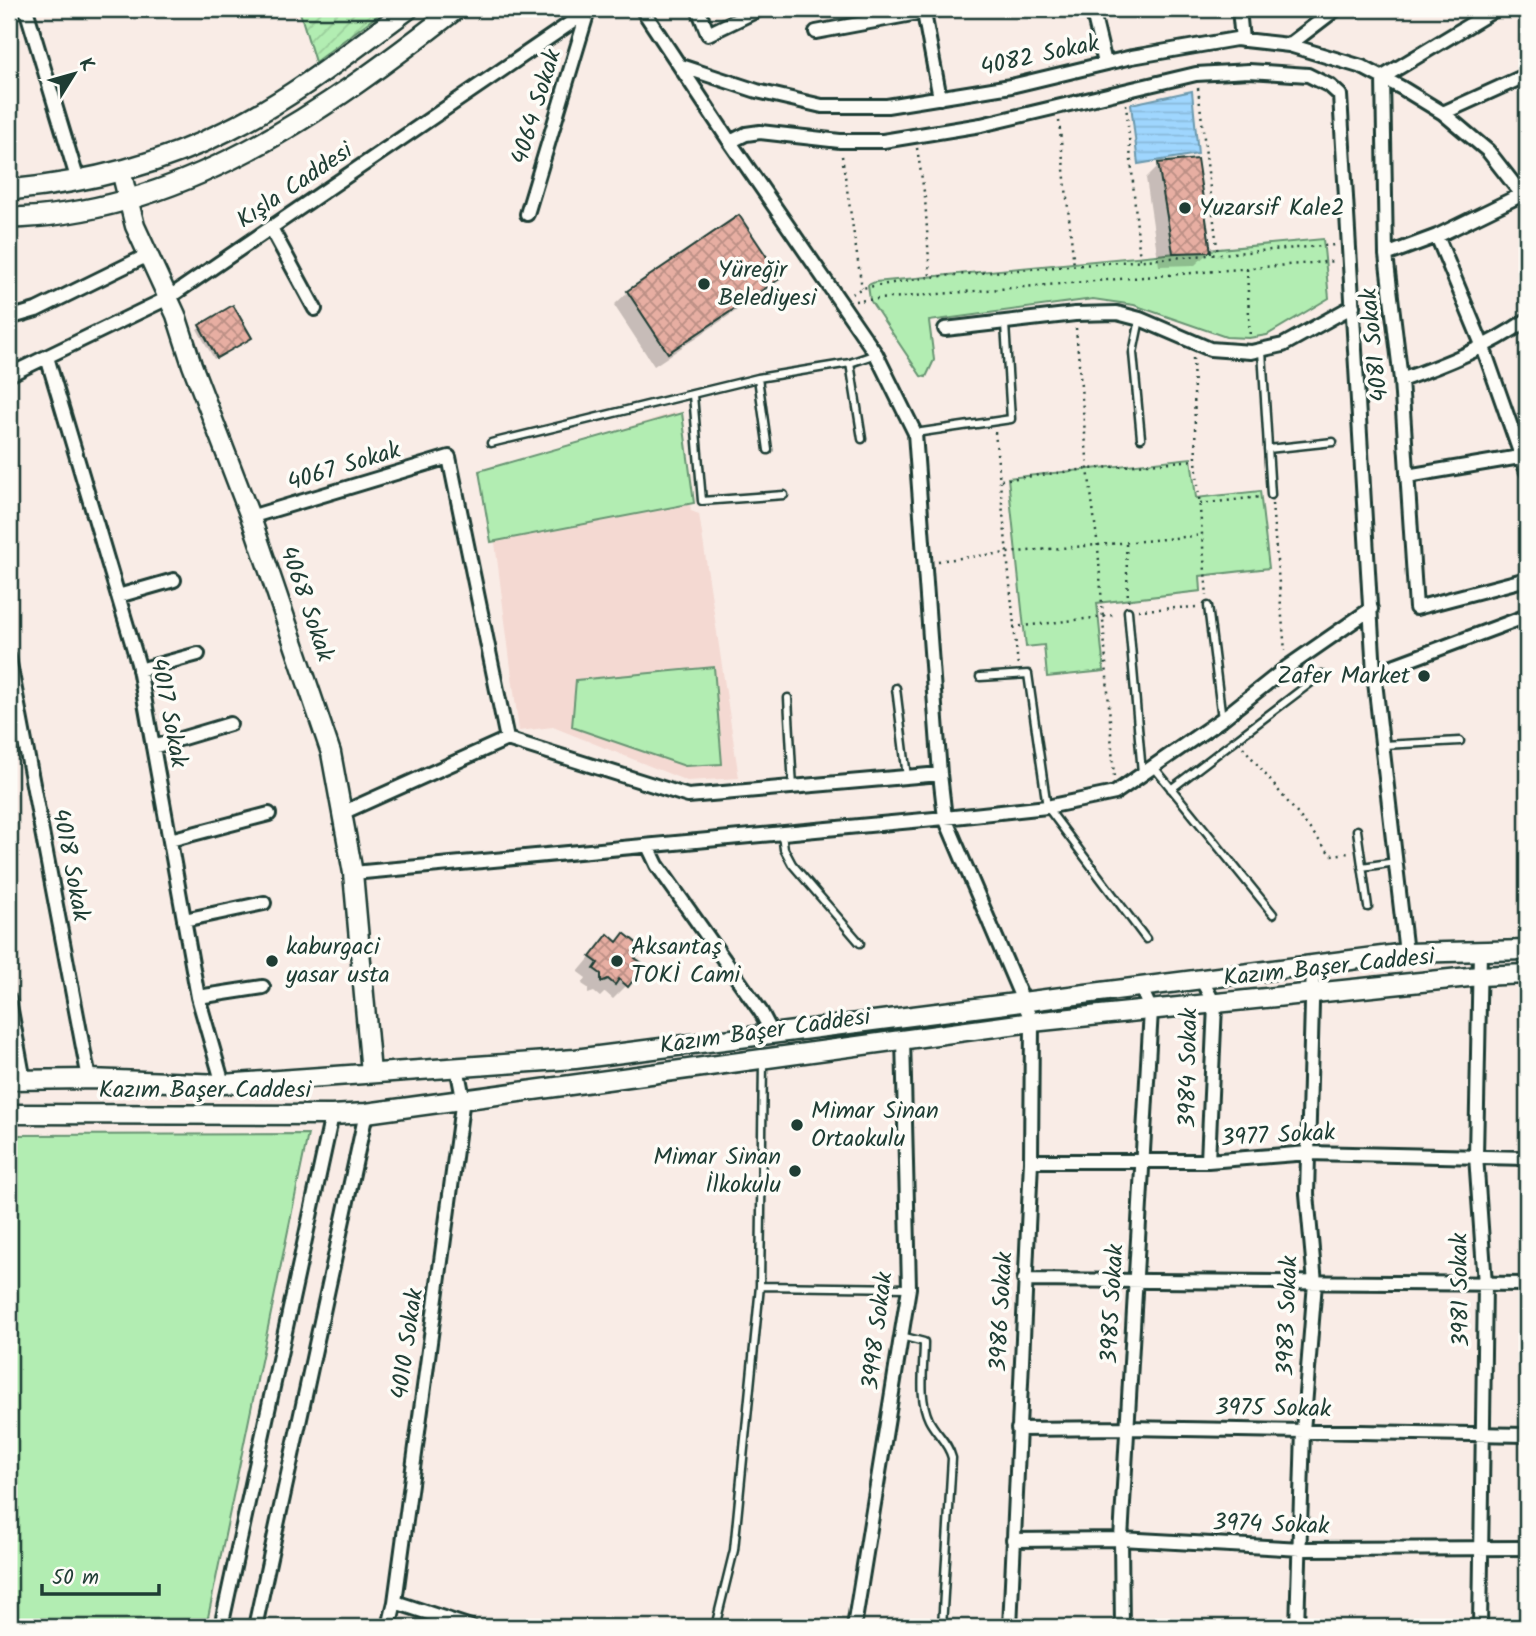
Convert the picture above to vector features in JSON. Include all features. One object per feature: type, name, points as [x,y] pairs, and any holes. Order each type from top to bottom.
[{"type":"main road","points":[[9,190],[96,178],[153,161],[228,130],[316,77],[408,9]]},
{"type":"main road","points":[[9,218],[97,209],[128,201],[173,186],[238,156],[332,101],[456,9]]},
{"type":"main road","name":"4068 Sokak","points":[[121,171],[135,226],[168,298],[250,517],[331,753],[353,873],[371,1073]]},
{"type":"main road","name":"Kazım Başer Caddesi","points":[[16,1080],[89,1079],[223,1084],[575,1059],[1406,953],[1527,950]]},
{"type":"main road","name":"Kazım Başer Caddesi","points":[[9,1114],[366,1113],[1031,1022],[1479,976],[1527,974]]},
{"type":"street","points":[[26,9],[78,181]]},
{"type":"street","points":[[642,9],[876,354],[915,433]]},
{"type":"street","points":[[698,9],[708,34],[760,9]]},
{"type":"street","points":[[816,32],[939,9]]},
{"type":"street","points":[[1092,9],[1105,64]]},
{"type":"street","points":[[1239,9],[1242,40]]},
{"type":"street","points":[[1289,45],[1336,9]]},
{"type":"street","points":[[1383,77],[1496,9]]},
{"type":"street","name":"4064 Sokak","points":[[527,214],[589,10]]},
{"type":"street","name":"Kışla Caddesi","points":[[9,375],[168,298],[589,10]]},
{"type":"street","points":[[924,13],[940,98]]},
{"type":"street","name":"4082 Sokak","points":[[681,66],[757,91],[822,106],[887,106],[1012,86],[1184,48],[1242,40],[1289,45],[1362,67],[1443,113],[1488,150],[1526,196]]},
{"type":"street","points":[[730,142],[746,134],[760,132],[840,141],[883,141],[981,125],[1196,74],[1249,71],[1308,75],[1330,86],[1340,95],[1374,673],[1406,953]]},
{"type":"street","points":[[1443,113],[1527,75]]},
{"type":"street","name":"4081 Sokak","points":[[1383,77],[1386,255],[1401,380],[1416,608],[1527,579]]},
{"type":"street","points":[[1386,255],[1437,236],[1526,196]]},
{"type":"street","points":[[271,228],[315,309]]},
{"type":"street","points":[[1437,236],[1483,347],[1524,455],[1527,472]]},
{"type":"street","points":[[9,318],[36,310],[148,256]]},
{"type":"street","points":[[945,329],[1075,314],[1117,313],[1140,319],[1193,344],[1231,352],[1256,352],[1301,337],[1353,306]]},
{"type":"street","points":[[1401,380],[1496,341],[1527,320]]},
{"type":"street","name":"4017 Sokak","points":[[47,357],[139,670],[198,997],[223,1084]]},
{"type":"street","name":"3986 Sokak","points":[[915,433],[945,818],[1031,1022],[1031,1161],[1010,1627]]},
{"type":"street","points":[[1407,476],[1524,455]]},
{"type":"street","name":"4067 Sokak","points":[[250,517],[449,457],[507,740]]},
{"type":"street","points":[[118,596],[174,580]]},
{"type":"street","points":[[353,873],[945,818],[1047,807],[1115,793],[1222,719],[1286,668],[1371,609]]},
{"type":"street","points":[[1374,673],[1527,616]]},
{"type":"street","points":[[139,670],[198,654]]},
{"type":"street","name":"4018 Sokak","points":[[9,658],[89,1079]]},
{"type":"street","points":[[153,747],[230,724]]},
{"type":"street","points":[[342,813],[507,740],[688,796],[907,779],[940,774]]},
{"type":"street","points":[[170,840],[269,814]]},
{"type":"street","points":[[648,846],[657,865],[761,1012],[772,1033]]},
{"type":"street","points":[[184,920],[264,903]]},
{"type":"street","name":"3981 Sokak","points":[[1480,951],[1476,1156],[1485,1284],[1480,1627]]},
{"type":"street","name":"3983 Sokak","points":[[1297,1627],[1303,1431],[1315,1283],[1307,1194],[1313,965]]},
{"type":"street","name":"3984 Sokak","points":[[1201,979],[1215,1004],[1208,1161]]},
{"type":"street","name":"3985 Sokak","points":[[1122,1627],[1121,1539],[1151,1010],[1140,986]]},
{"type":"street","points":[[198,997],[263,987]]},
{"type":"street","points":[[9,999],[16,1080]]},
{"type":"street","name":"3998 Sokak","points":[[854,1627],[909,1288],[903,1038]]},
{"type":"street","name":"4010 Sokak","points":[[389,1627],[395,1602],[463,1098],[457,1067]]},
{"type":"street","points":[[255,1627],[366,1113]]},
{"type":"street","points":[[220,1627],[332,1115]]},
{"type":"street","name":"3977 Sokak","points":[[1031,1161],[1208,1161],[1308,1153],[1527,1158]]},
{"type":"street","points":[[1024,1280],[1527,1284]]},
{"type":"street","name":"3975 Sokak","points":[[1018,1429],[1128,1428],[1527,1435]]},
{"type":"street","name":"3974 Sokak","points":[[1013,1540],[1121,1539],[1301,1549],[1527,1548]]},
{"type":"street","points":[[395,1602],[471,1627]]},
{"type":"lane","points":[[1140,319],[1133,353],[1141,438]]},
{"type":"lane","points":[[915,433],[1011,419],[1005,324]]},
{"type":"lane","points":[[1256,352],[1271,495]]},
{"type":"lane","points":[[491,443],[758,378],[850,363],[876,354]]},
{"type":"lane","points":[[850,363],[862,439]]},
{"type":"lane","points":[[758,378],[768,450]]},
{"type":"lane","points":[[693,395],[702,500],[784,495]]},
{"type":"lane","points":[[1268,449],[1333,442]]},
{"type":"lane","points":[[1208,606],[1222,719]]},
{"type":"lane","points":[[1128,611],[1147,769],[1171,789],[1273,914]]},
{"type":"lane","points":[[980,677],[1028,674],[1047,807],[1146,939]]},
{"type":"lane","points":[[1171,789],[1322,674]]},
{"type":"lane","points":[[895,688],[907,779]]},
{"type":"lane","points":[[788,698],[793,788]]},
{"type":"lane","points":[[1383,745],[1460,741]]},
{"type":"lane","points":[[1357,830],[1368,907]]},
{"type":"lane","points":[[782,834],[784,849],[792,863],[860,943]]},
{"type":"lane","points":[[1362,867],[1396,862]]},
{"type":"lane","points":[[715,1627],[734,1550],[760,1286],[763,1057]]},
{"type":"lane","points":[[760,1286],[909,1288]]},
{"type":"lane","points":[[901,1336],[924,1342],[925,1409],[933,1426],[946,1441],[951,1458],[942,1627]]},
{"type":"path","points":[[1196,74],[1218,255]]},
{"type":"path","points":[[1124,91],[1140,261]]},
{"type":"path","points":[[1057,107],[1074,266]]},
{"type":"path","points":[[915,136],[925,198],[930,277]]},
{"type":"path","points":[[840,141],[862,288]]},
{"type":"path","points":[[841,302],[862,288],[930,277],[1349,243]]},
{"type":"path","points":[[841,302],[1350,259]]},
{"type":"path","points":[[1247,269],[1256,352]]},
{"type":"path","points":[[1075,314],[1088,469],[1098,547],[1115,793]]},
{"type":"path","points":[[1013,627],[1103,617],[1128,611],[1208,606],[1196,460],[1193,344]]},
{"type":"path","points":[[995,422],[1019,675]]},
{"type":"path","points":[[1000,480],[1196,460]]},
{"type":"path","points":[[1200,505],[1271,495],[1286,668]]},
{"type":"path","points":[[925,563],[1006,552],[1098,547],[1203,535]]},
{"type":"path","points":[[1126,543],[1128,611]]},
{"type":"path","points":[[1236,739],[1331,855],[1360,852]]},
{"type":"shaded area","points":[[676,412],[691,511],[699,514],[739,778],[687,781],[553,727],[519,731],[486,472]]},
{"type":"green space","points":[[299,9],[386,9],[315,62]]},
{"type":"green space","points":[[1323,239],[1329,298],[1267,335],[1249,338],[1226,337],[1134,305],[1093,299],[929,321],[934,360],[926,377],[921,376],[870,300],[868,285],[875,282]]},
{"type":"green space","points":[[682,413],[694,503],[491,542],[479,471]]},
{"type":"green space","points":[[1191,458],[1196,498],[1260,491],[1269,568],[1200,576],[1201,591],[1097,603],[1104,671],[1047,677],[1044,645],[1026,647],[1008,478]]},
{"type":"green space","points":[[714,667],[722,764],[685,766],[572,727],[576,680]]},
{"type":"green space","points":[[308,1134],[206,1627],[9,1627],[9,1135]]},
{"type":"water","points":[[1192,91],[1198,154],[1138,164],[1131,104]]},
{"type":"building","name":"Yuzarsif Kale2","points":[[1197,159],[1211,252],[1173,253],[1158,163]]},
{"type":"building","name":"Yüreğir Belediyesi","points":[[739,215],[781,278],[668,353],[627,291]]},
{"type":"building","points":[[233,305],[252,338],[217,358],[199,325]]},
{"type":"building","name":"Aksantaş TOKİ Cami","points":[[624,933],[643,948],[635,958],[645,965],[628,987],[619,979],[615,985],[608,979],[601,982],[601,974],[594,969],[598,963],[590,957],[608,934],[617,942]]},
{"type":"place","name":"Yuzarsif Kale2","points":[[1185,208]]},
{"type":"place","name":"Yüreğir Belediyesi","points":[[704,284]]},
{"type":"place","name":"Zafer Market","points":[[1424,676]]},
{"type":"place","name":"kaburgaci yasar usta","points":[[272,961]]},
{"type":"place","name":"Aksantaş TOKİ Cami","points":[[617,961]]},
{"type":"place","name":"Mimar Sinan Ortaokulu","points":[[797,1125]]},
{"type":"place","name":"Mimar Sinan İlkokulu","points":[[795,1171]]}]
